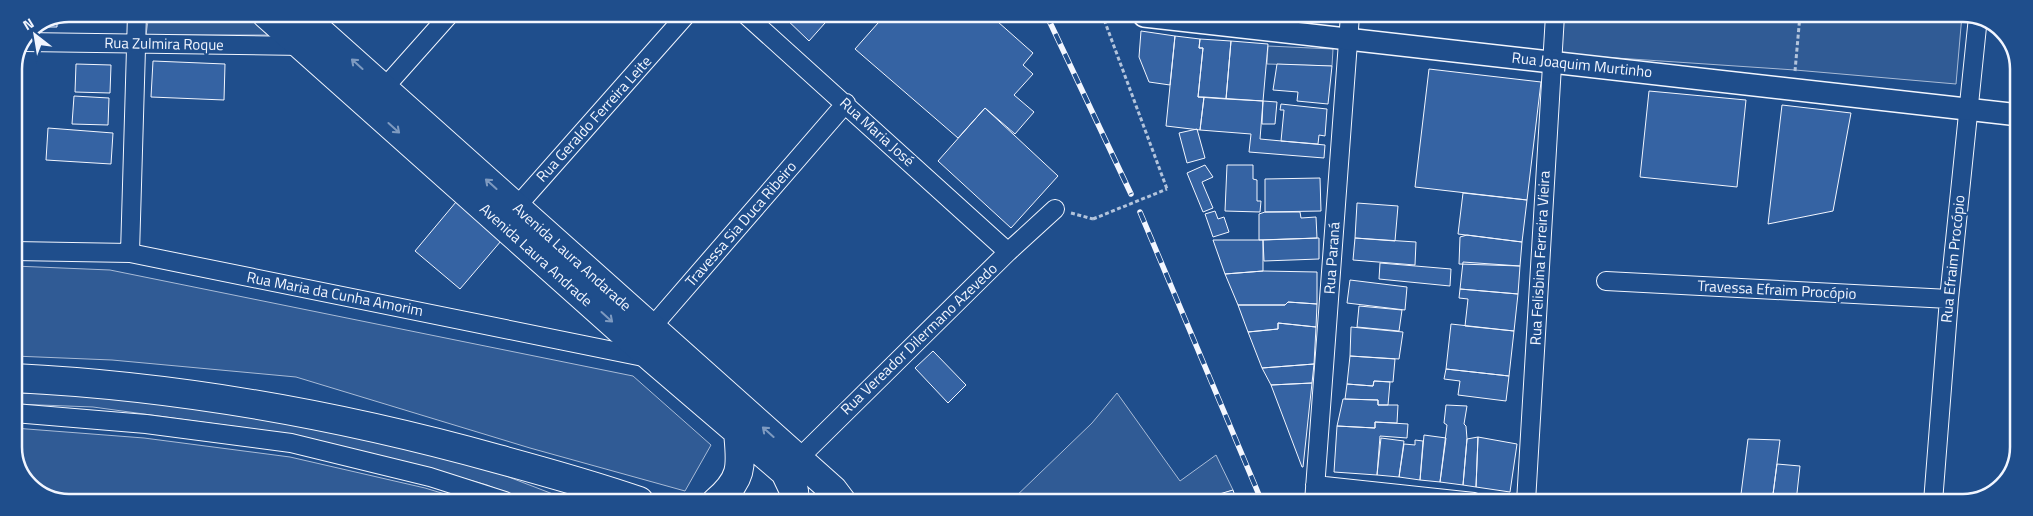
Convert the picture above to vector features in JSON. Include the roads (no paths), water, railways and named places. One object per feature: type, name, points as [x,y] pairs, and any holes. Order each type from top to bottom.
[{"type":"main road","points":[[275,22],[302,46],[377,97]]},
{"type":"main road","name":"Avenida Laura Andarade","points":[[307,22],[377,97],[647,344],[791,465],[833,490],[836,494]]},
{"type":"main road","points":[[647,344],[738,432],[791,465],[794,494]]},
{"type":"main road","points":[[23,378],[90,382],[288,408],[440,443],[595,485],[618,494]]},
{"type":"main road","points":[[726,494],[741,466],[738,432]]},
{"type":"street","points":[[130,253],[137,22]]},
{"type":"street","points":[[377,97],[443,22]]},
{"type":"street","name":"Rua Geraldo Ferreira Leite","points":[[508,215],[680,22]]},
{"type":"street","name":"Rua Maria José","points":[[754,22],[846,103],[1008,252]]},
{"type":"street","name":"Rua Joaquim Murtinho","points":[[1204,22],[2010,114]]},
{"type":"street","name":"Rua Paraná","points":[[1315,493],[1350,22]]},
{"type":"street","name":"Rua Felisbina Ferreira Vieira","points":[[1526,494],[1555,22]]},
{"type":"street","name":"Rua Efraim Procópio","points":[[1934,494],[1949,299],[1977,25]]},
{"type":"street","name":"Rua Zulmira Roque","points":[[31,42],[302,46]]},
{"type":"street","name":"Travessa Sia Duca Ribeiro","points":[[647,344],[846,103]]},
{"type":"street","name":"Rua Vereador Dilermano Azevedo","points":[[791,465],[1008,252],[1055,210]]},
{"type":"street","name":"Rua Maria da Cunha Amorim","points":[[22,251],[130,253],[647,344]]},
{"type":"street","name":"Travessa Efraim Procópio","points":[[1606,281],[1949,299]]},
{"type":"street","points":[[23,414],[146,424],[291,443],[430,477],[483,494]]},
{"type":"street","points":[[1315,493],[1333,494]]},
{"type":"railway","points":[[1050,22],[1131,194]]},
{"type":"railway","points":[[1140,212],[1259,494]]}]
